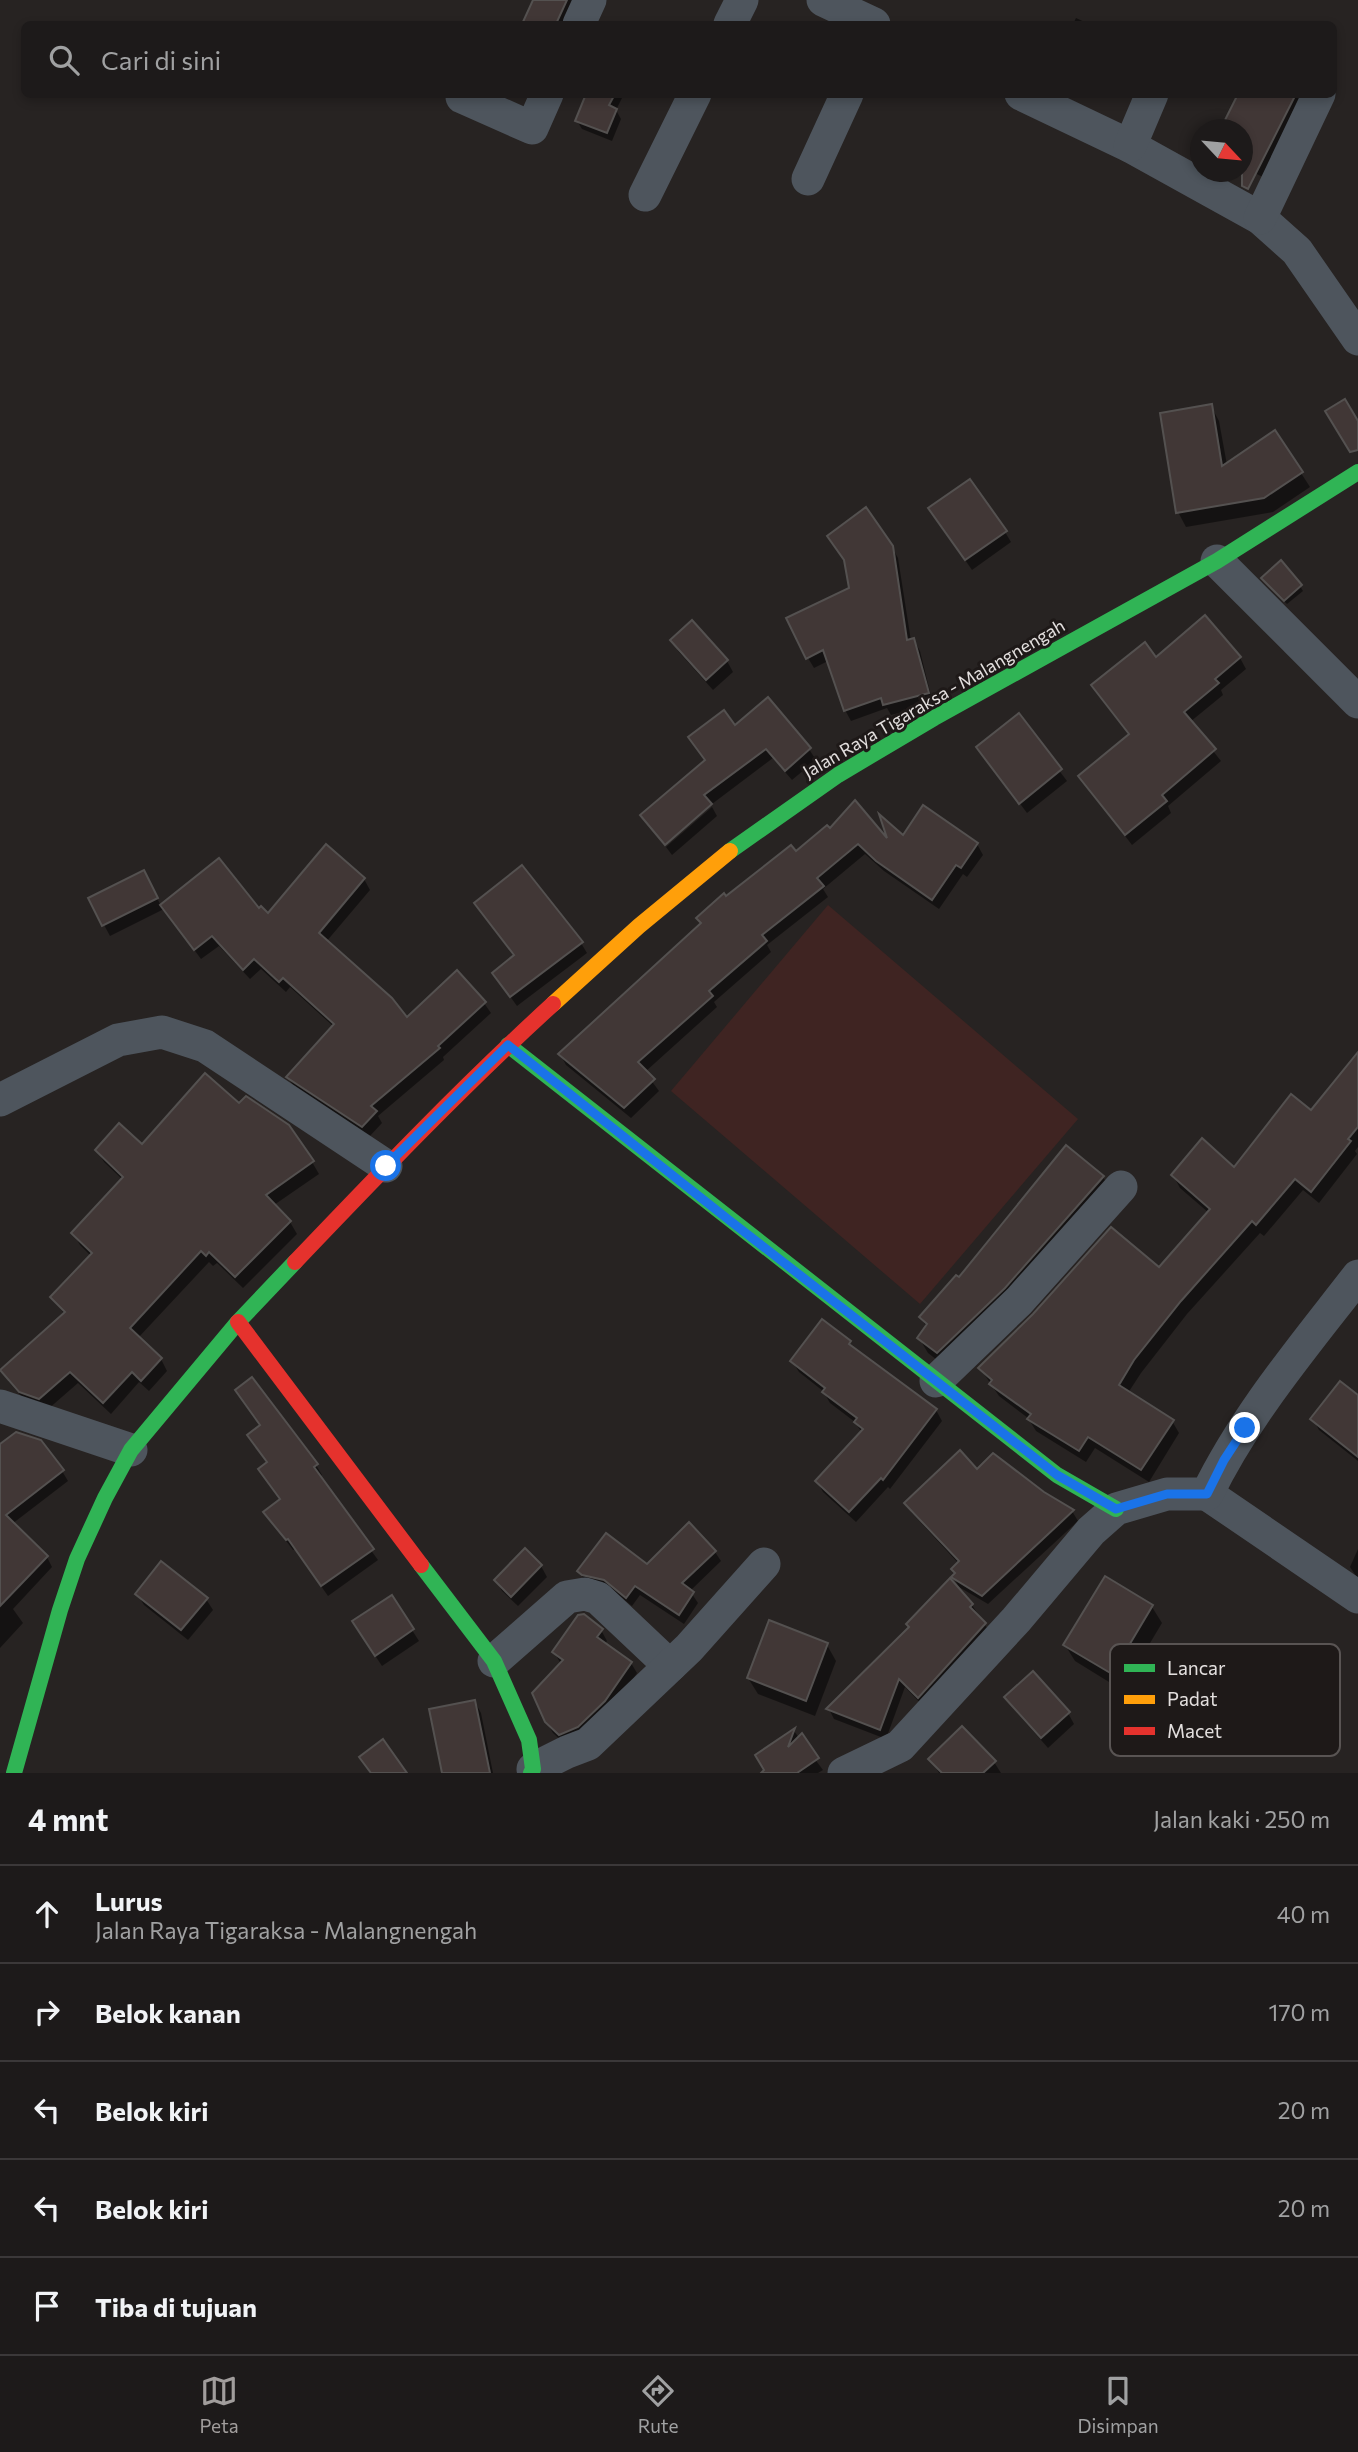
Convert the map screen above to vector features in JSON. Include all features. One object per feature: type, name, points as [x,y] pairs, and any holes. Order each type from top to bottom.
[{"type":"main road","name":"Jalan Raya Tigaraksa - Malangnengah","points":[[13,1773],[77,1559],[131,1450],[238,1322],[386,1166],[508,1045],[712,864],[838,775],[934,718],[1217,561],[1358,472]]},
{"type":"main road","points":[[508,1045],[1057,1475],[1116,1509]]},
{"type":"main road","points":[[238,1322],[494,1661],[529,1740],[532,1771]]},
{"type":"street","points":[[580,21],[590,0]]},
{"type":"street","points":[[732,21],[742,0]]},
{"type":"street","points":[[823,0],[868,21]]},
{"type":"street","points":[[464,98],[532,128],[545,98]]},
{"type":"street","points":[[645,195],[693,98]]},
{"type":"street","points":[[808,179],[845,98]]},
{"type":"street","points":[[1029,98],[1130,146],[1260,218],[1297,251],[1358,339]]},
{"type":"street","points":[[1130,146],[1150,98]]},
{"type":"street","points":[[1260,218],[1317,98]]},
{"type":"street","points":[[1217,561],[1358,702]]},
{"type":"street","points":[[0,1100],[118,1040],[162,1032],[205,1046],[386,1166]]},
{"type":"street","points":[[936,1381],[1019,1301],[1121,1187]]},
{"type":"street","points":[[1207,1494],[1224,1460],[1281,1376],[1358,1276]]},
{"type":"street","points":[[0,1406],[131,1450]]},
{"type":"street","points":[[844,1773],[900,1746],[1016,1620],[1091,1531],[1116,1509],[1167,1494],[1207,1494],[1358,1597]]},
{"type":"street","points":[[532,1771],[588,1744],[670,1666],[764,1564]]},
{"type":"street","points":[[494,1661],[568,1597],[584,1594],[598,1598],[670,1666]]},
{"type":"shaded area","points":[[828,905],[1078,1119],[920,1304],[671,1091]]},
{"type":"building","points":[[533,0],[567,0],[557,21],[523,21]]},
{"type":"building","points":[[584,98],[613,98],[609,105],[617,109],[607,133],[575,121]]},
{"type":"building","points":[[1236,98],[1294,98],[1253,179],[1253,119],[1226,119]]},
{"type":"building","points":[[1242,182],[1252,182],[1248,189],[1242,186]]},
{"type":"building","points":[[1345,399],[1358,421],[1358,450],[1350,452],[1325,411]]},
{"type":"building","points":[[1212,404],[1222,466],[1275,430],[1303,472],[1264,498],[1176,513],[1160,413]]},
{"type":"building","points":[[970,479],[1007,531],[965,560],[928,508]]},
{"type":"building","points":[[866,507],[893,546],[907,640],[914,638],[929,693],[883,705],[881,698],[844,711],[823,650],[806,659],[786,618],[849,588],[844,560],[827,536]]},
{"type":"building","points":[[1281,560],[1302,585],[1284,601],[1261,578]]},
{"type":"building","points":[[1205,615],[1241,657],[1215,679],[1219,683],[1184,712],[1216,749],[1162,795],[1167,801],[1125,835],[1078,776],[1129,734],[1091,685],[1145,642],[1156,657]]},
{"type":"building","points":[[692,620],[728,660],[706,680],[670,640]]},
{"type":"building","points":[[768,697],[811,748],[785,771],[766,749],[704,795],[712,804],[665,845],[640,815],[705,760],[688,737],[724,710],[735,725]]},
{"type":"building","points":[[1019,713],[1062,769],[1019,804],[976,747]]},
{"type":"building","points":[[855,800],[887,838],[879,814],[903,835],[923,805],[978,843],[961,868],[956,865],[932,900],[876,861],[858,844],[817,878],[824,886],[762,935],[767,941],[709,991],[713,996],[638,1062],[655,1079],[624,1108],[558,1054],[701,923],[696,918],[724,893],[726,896],[791,845],[796,851],[827,825],[830,828]]},
{"type":"building","points":[[326,844],[365,878],[319,933],[392,998],[407,1017],[457,970],[486,1002],[438,1046],[440,1048],[371,1106],[377,1111],[362,1127],[286,1077],[334,1024],[283,978],[279,982],[254,959],[243,970],[212,936],[194,950],[160,905],[219,858],[259,908],[261,906],[268,913]]},
{"type":"building","points":[[522,865],[583,942],[510,997],[492,973],[514,955],[474,903]]},
{"type":"building","points":[[144,870],[158,898],[102,926],[88,898]]},
{"type":"building","points":[[1358,1052],[1358,1127],[1348,1139],[1351,1141],[1311,1192],[1295,1179],[1256,1225],[1252,1221],[1181,1301],[1134,1360],[1119,1385],[1174,1420],[1141,1470],[1088,1437],[1079,1451],[1027,1419],[1031,1414],[989,1384],[992,1380],[978,1368],[1033,1314],[1111,1227],[1159,1267],[1210,1209],[1171,1175],[1202,1138],[1234,1167],[1291,1094],[1311,1110]]},
{"type":"building","points":[[205,1073],[239,1103],[246,1096],[289,1125],[314,1161],[266,1195],[291,1221],[235,1277],[209,1252],[206,1256],[201,1251],[130,1328],[162,1358],[141,1381],[132,1372],[103,1403],[70,1372],[39,1399],[19,1392],[0,1370],[65,1312],[50,1297],[92,1253],[71,1233],[123,1177],[95,1150],[119,1123],[142,1144]]},
{"type":"building","points":[[1066,1145],[1104,1176],[1005,1288],[937,1353],[917,1338],[927,1324],[919,1317],[956,1275],[959,1277]]},
{"type":"building","points":[[822,1319],[851,1341],[849,1344],[937,1409],[883,1480],[881,1478],[849,1512],[815,1481],[863,1429],[854,1422],[857,1418],[822,1392],[825,1388],[790,1361]]},
{"type":"building","points":[[252,1377],[318,1464],[314,1467],[374,1549],[321,1586],[288,1539],[286,1540],[263,1512],[280,1499],[258,1469],[267,1462],[247,1435],[260,1425],[235,1390]]},
{"type":"building","points":[[1340,1381],[1358,1395],[1358,1457],[1310,1419]]},
{"type":"building","points":[[16,1432],[41,1440],[64,1470],[6,1515],[48,1556],[0,1606],[0,1444]]},
{"type":"building","points":[[960,1450],[977,1469],[993,1453],[1044,1492],[1074,1510],[982,1596],[951,1577],[955,1573],[951,1569],[959,1561],[904,1503]]},
{"type":"building","points":[[689,1522],[716,1551],[682,1583],[694,1592],[679,1615],[635,1586],[626,1598],[604,1580],[582,1575],[577,1571],[606,1533],[647,1564]]},
{"type":"building","points":[[525,1548],[542,1565],[511,1597],[494,1580]]},
{"type":"building","points":[[161,1561],[208,1598],[181,1630],[135,1594]]},
{"type":"building","points":[[1105,1576],[1153,1605],[1130,1644],[1110,1644],[1110,1673],[1063,1645]]},
{"type":"building","points":[[950,1578],[973,1604],[970,1607],[986,1623],[918,1698],[899,1679],[880,1730],[826,1709],[909,1627],[906,1624]]},
{"type":"building","points":[[392,1595],[414,1629],[375,1656],[352,1621]]},
{"type":"building","points":[[584,1614],[603,1629],[597,1637],[632,1662],[605,1701],[578,1727],[559,1735],[545,1722],[532,1693],[563,1660],[552,1652],[578,1615]]},
{"type":"building","points":[[769,1620],[828,1643],[806,1701],[747,1678]]},
{"type":"building","points":[[1033,1671],[1070,1712],[1041,1738],[1004,1697]]},
{"type":"building","points":[[475,1700],[490,1773],[442,1773],[429,1709]]},
{"type":"building","points":[[962,1726],[996,1761],[983,1773],[942,1773],[928,1759]]},
{"type":"building","points":[[795,1728],[788,1747],[802,1733],[819,1758],[797,1773],[761,1773],[764,1770],[755,1755]]},
{"type":"building","points":[[383,1739],[407,1773],[371,1773],[359,1757]]},
{"type":"traffic: fast","points":[[730,851],[838,775],[934,718],[1217,561],[1358,472]]},
{"type":"traffic: fast","points":[[508,1045],[1057,1475],[1116,1509]]},
{"type":"traffic: fast","points":[[14,1773],[77,1559],[131,1450],[238,1322],[295,1262]]},
{"type":"traffic: fast","points":[[421,1565],[494,1661],[529,1740],[533,1769],[531,1773]]},
{"type":"traffic: slow","points":[[553,1004],[639,926],[730,851]]},
{"type":"traffic: jam","points":[[295,1262],[454,1098],[553,1004]]},
{"type":"traffic: jam","points":[[238,1322],[421,1565]]},
{"type":"route","points":[[386,1166],[508,1045],[1057,1475],[1116,1509],[1167,1494],[1207,1494],[1224,1460],[1245,1428]]}]
